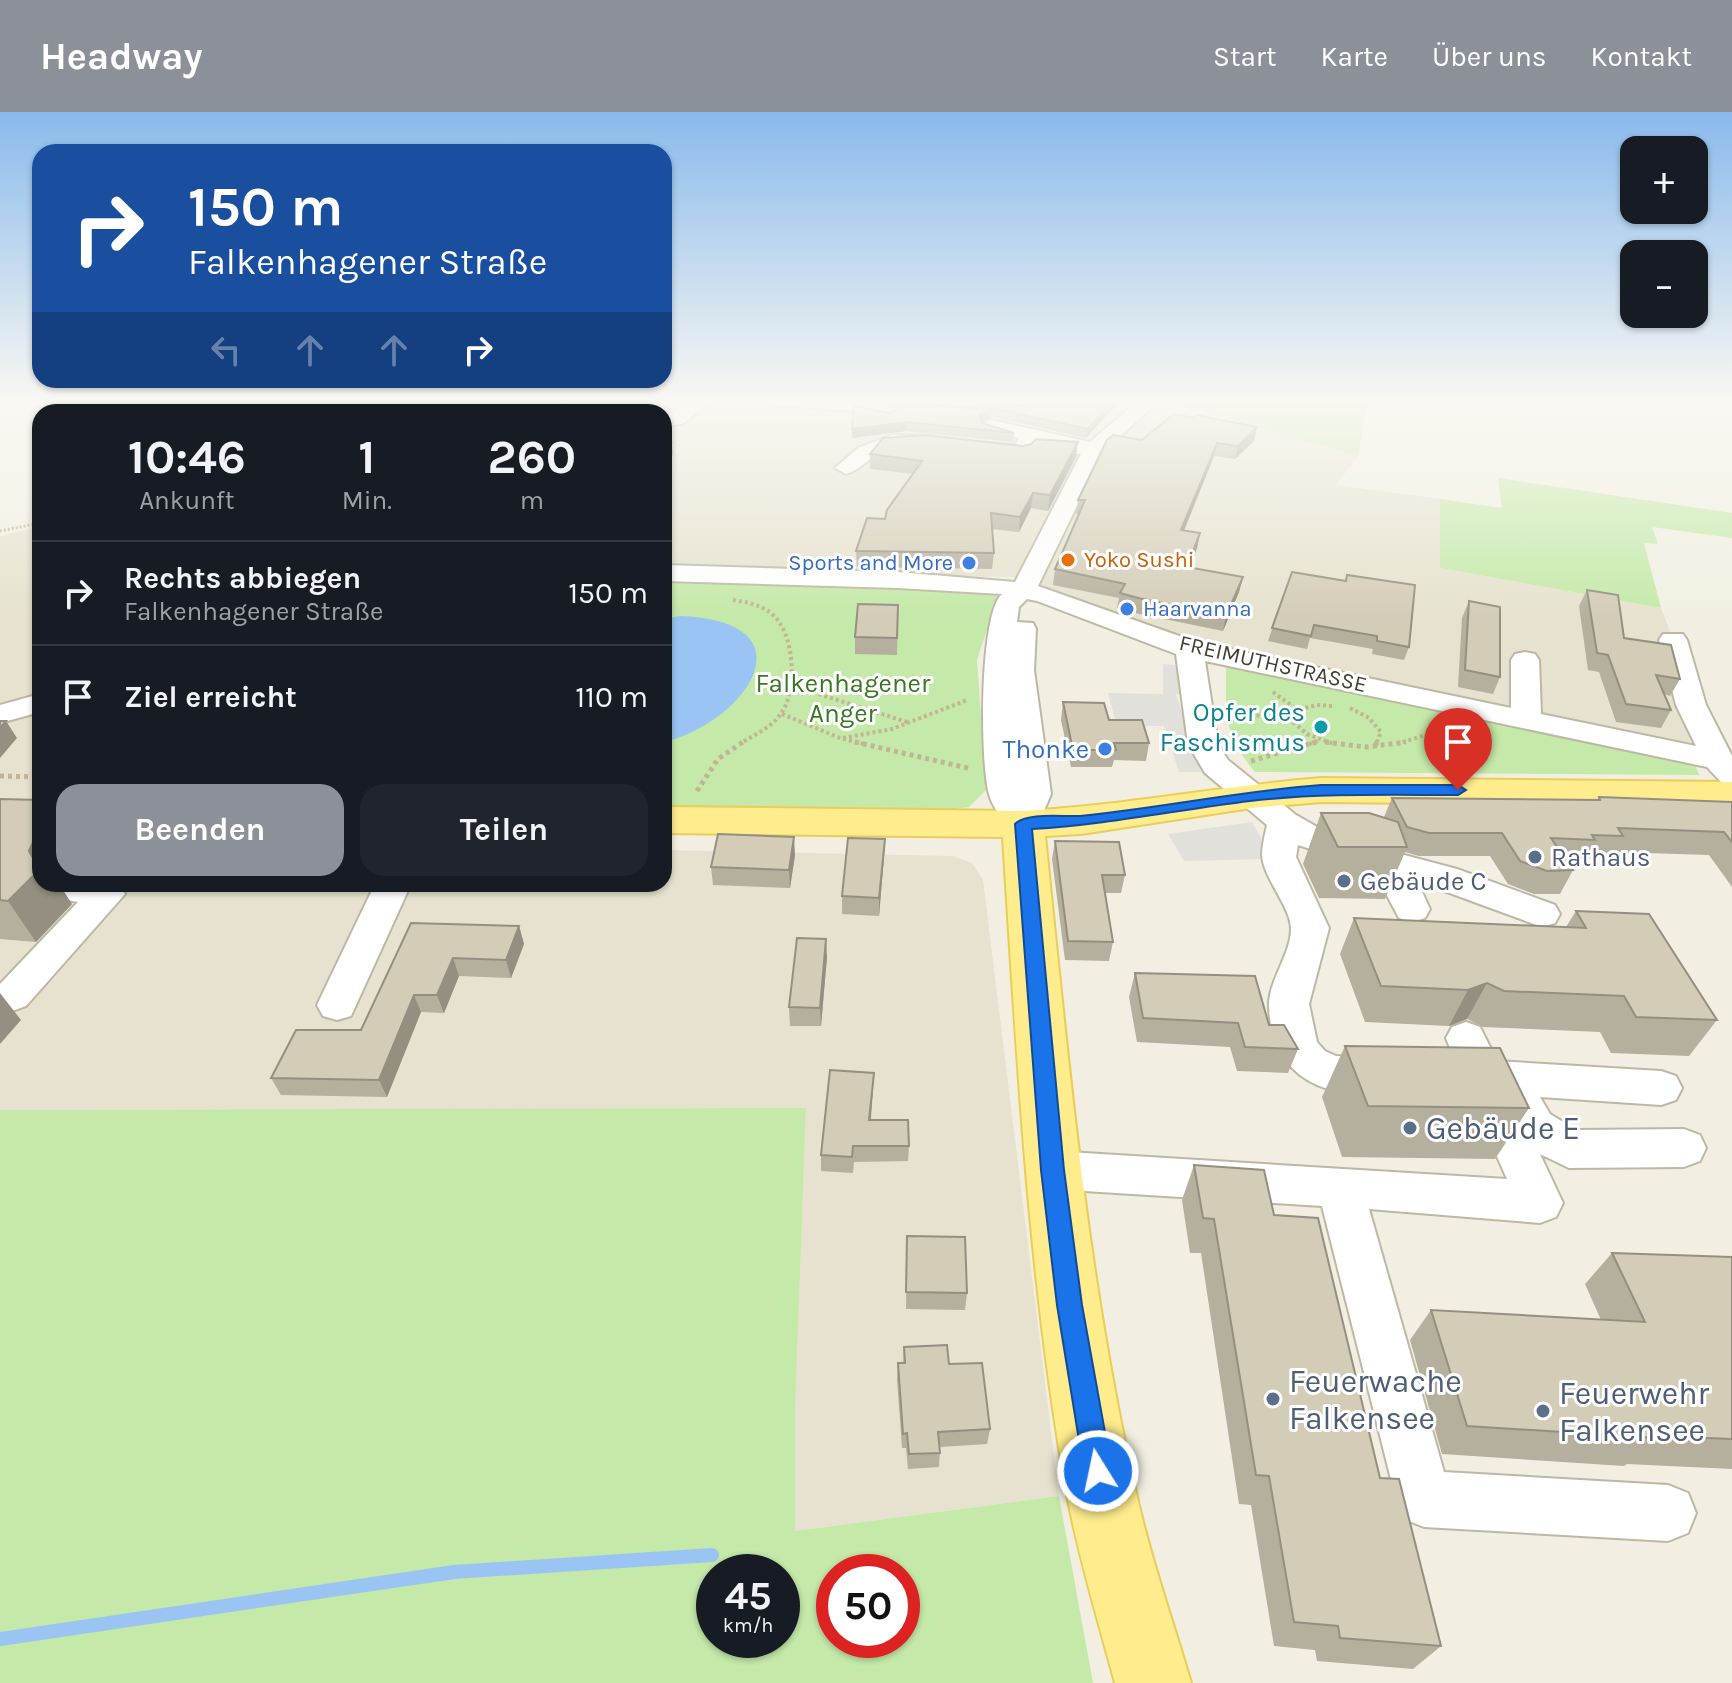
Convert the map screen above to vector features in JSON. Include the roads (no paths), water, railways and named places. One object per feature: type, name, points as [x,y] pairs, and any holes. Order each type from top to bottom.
[{"type":"main road","points":[[672,820],[1023,824],[1081,821],[1242,788],[1321,790],[1727,776]]},
{"type":"main road","points":[[1023,824],[1052,1170],[1070,1305],[1103,1498],[1153,1683]]},
{"type":"street","points":[[1023,824],[1005,795],[996,679],[1006,604],[1023,590],[1082,472]]},
{"type":"street","name":"FREIMUTHSTRASSE","points":[[672,573],[898,580],[1023,590],[1189,649],[1526,719],[1727,776]]},
{"type":"street","points":[[1673,640],[1691,705],[1727,776]]},
{"type":"street","points":[[1189,649],[1203,744],[1216,766],[1284,822],[1307,836],[1348,851],[1445,877],[1542,914]]},
{"type":"street","points":[[1525,660],[1526,719]]},
{"type":"street","points":[[0,714],[32,705]]},
{"type":"street","points":[[1284,822],[1279,857],[1310,928],[1289,1004],[1298,1046],[1310,1063],[1331,1073],[1495,1078],[1661,1088]]},
{"type":"street","points":[[1396,864],[1401,888],[1412,909]]},
{"type":"street","points":[[12,996],[107,894],[92,892]]},
{"type":"street","points":[[337,1005],[389,892]]},
{"type":"street","points":[[1466,1038],[1535,1127],[1569,1149],[1684,1148]]},
{"type":"street","points":[[1052,1170],[1540,1203],[1495,1078]]},
{"type":"street","points":[[1340,1188],[1424,1499],[1668,1513]]},
{"type":"water","points":[[672,618],[721,622],[746,635],[756,653],[754,673],[741,694],[721,714],[694,731],[672,739]]},
{"type":"waterway","points":[[0,1639],[454,1572],[696,1556]]},
{"type":"place","name":"Yoko Sushi","points":[[1068,560]]},
{"type":"place","name":"Sports and More","points":[[969,563]]},
{"type":"place","name":"Haarvanna","points":[[1127,609]]},
{"type":"place","name":"Opfer des Faschismus","points":[[1321,727]]},
{"type":"place","name":"Thonke","points":[[1105,749]]},
{"type":"place","name":"Rathaus","points":[[1535,857]]},
{"type":"place","name":"Gebäude C","points":[[1344,881]]},
{"type":"place","name":"Gebäude E","points":[[1410,1128]]},
{"type":"place","name":"Feuerwache Falkensee","points":[[1273,1399]]},
{"type":"place","name":"Feuerwehr Falkensee","points":[[1543,1411]]},
{"type":"park label","name":"Falkenhagener Anger","points":[[843,698]]}]
